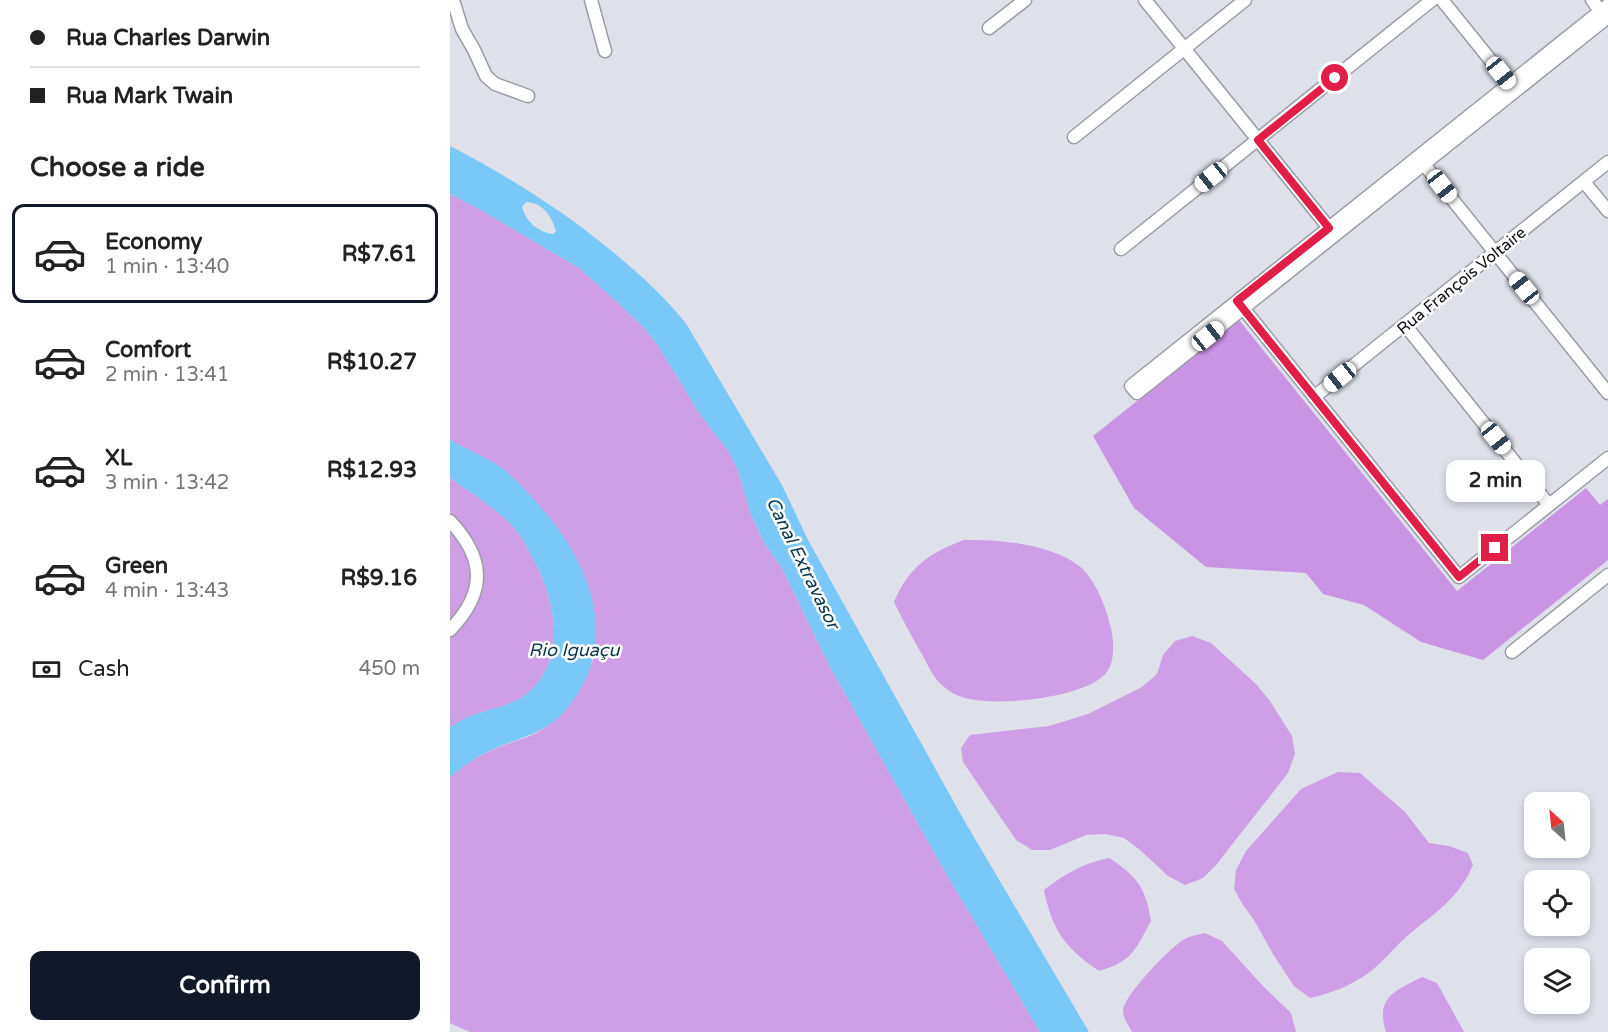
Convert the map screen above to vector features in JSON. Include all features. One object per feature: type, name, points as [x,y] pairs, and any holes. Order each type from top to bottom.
[{"type":"street","points":[[453,0],[462,29],[486,76],[495,84],[528,96]]},
{"type":"street","points":[[591,0],[605,51]]},
{"type":"street","points":[[1145,0],[1332,231]]},
{"type":"street","points":[[1074,137],[1245,0]]},
{"type":"street","points":[[1121,249],[1431,0]]},
{"type":"street","points":[[1442,0],[1512,87]]},
{"type":"street","points":[[1240,304],[1137,393],[1131,386],[1240,304],[1606,14],[1592,0]]},
{"type":"street","points":[[989,28],[1023,1]]},
{"type":"street","points":[[1421,160],[1608,393]]},
{"type":"street","name":"Rua François Voltaire","points":[[1314,397],[1608,162]]},
{"type":"street","points":[[1584,182],[1608,211]]},
{"type":"street","points":[[1240,304],[1459,577],[1608,458]]},
{"type":"street","points":[[1405,325],[1549,505]]},
{"type":"street","points":[[450,521],[472,549],[477,576],[468,607],[450,630]]},
{"type":"street","points":[[1512,651],[1608,575]]},
{"type":"shaded area","points":[[450,194],[579,268],[645,329],[657,344],[699,413],[729,452],[738,470],[750,512],[764,543],[782,568],[830,667],[948,877],[1040,1032],[470,1032],[450,1023],[450,777],[478,757],[531,735],[556,719],[578,691],[594,658],[502,468],[450,440]]},
{"type":"shaded area","points":[[1239,320],[1457,591],[1586,488],[1600,505],[1608,499],[1608,560],[1483,660],[1421,642],[1364,605],[1323,594],[1306,573],[1206,567],[1134,508],[1093,436]]},
{"type":"shaded area","points":[[450,478],[500,514],[520,536],[534,560],[548,593],[554,628],[549,662],[541,678],[529,692],[509,704],[470,716],[450,727]]},
{"type":"shaded area","points":[[964,540],[1023,544],[1053,552],[1084,570],[1106,609],[1111,630],[1113,656],[1106,673],[1095,682],[1080,689],[1021,700],[970,699],[955,694],[942,685],[935,678],[894,602],[906,579],[914,570],[940,550]]},
{"type":"shaded area","points":[[1192,636],[1211,643],[1256,684],[1270,701],[1292,736],[1295,754],[1288,773],[1216,865],[1203,878],[1185,885],[1168,876],[1124,838],[1105,834],[1086,835],[1050,850],[1032,850],[1016,840],[963,762],[961,748],[970,735],[1049,726],[1088,714],[1142,687],[1157,674],[1163,655],[1175,641]]},
{"type":"shaded area","points":[[1338,772],[1360,773],[1405,812],[1429,843],[1449,846],[1468,853],[1473,865],[1467,878],[1452,898],[1405,938],[1373,970],[1343,988],[1310,998],[1294,986],[1243,905],[1234,889],[1236,870],[1246,851],[1301,789]]},
{"type":"shaded area","points":[[1109,858],[1127,871],[1139,884],[1151,921],[1132,953],[1119,963],[1099,971],[1077,954],[1062,937],[1051,916],[1044,890],[1075,870]]},
{"type":"shaded area","points":[[1205,933],[1222,941],[1291,1013],[1296,1032],[1132,1032],[1123,1011],[1131,994],[1176,945],[1183,940]]},
{"type":"shaded area","points":[[1422,977],[1437,983],[1464,1032],[1386,1032],[1383,1020],[1385,1003],[1396,991]]},
{"type":"water","name":"Canal Extravasor","points":[[450,146],[532,193],[571,219],[650,284],[687,325],[783,487],[808,540],[965,822],[1089,1032],[1040,1032],[948,877],[830,667],[782,568],[764,543],[750,512],[738,470],[729,452],[699,413],[657,344],[645,329],[579,268],[450,194]],"holes":[[[526,202],[537,204],[549,215],[556,231],[553,234],[538,229],[526,217],[522,207]]]},
{"type":"water","name":"Rio Iguaçu","points":[[450,440],[490,460],[507,472],[530,494],[557,527],[573,552],[585,578],[593,605],[596,632],[593,659],[582,686],[557,719],[540,730],[484,754],[466,764],[450,777],[450,727],[470,716],[509,704],[529,692],[541,678],[549,662],[554,628],[548,593],[534,560],[520,536],[500,514],[450,478]]},
{"type":"route","points":[[1335,78],[1258,140],[1329,228],[1237,301],[1459,577],[1495,548]]}]
